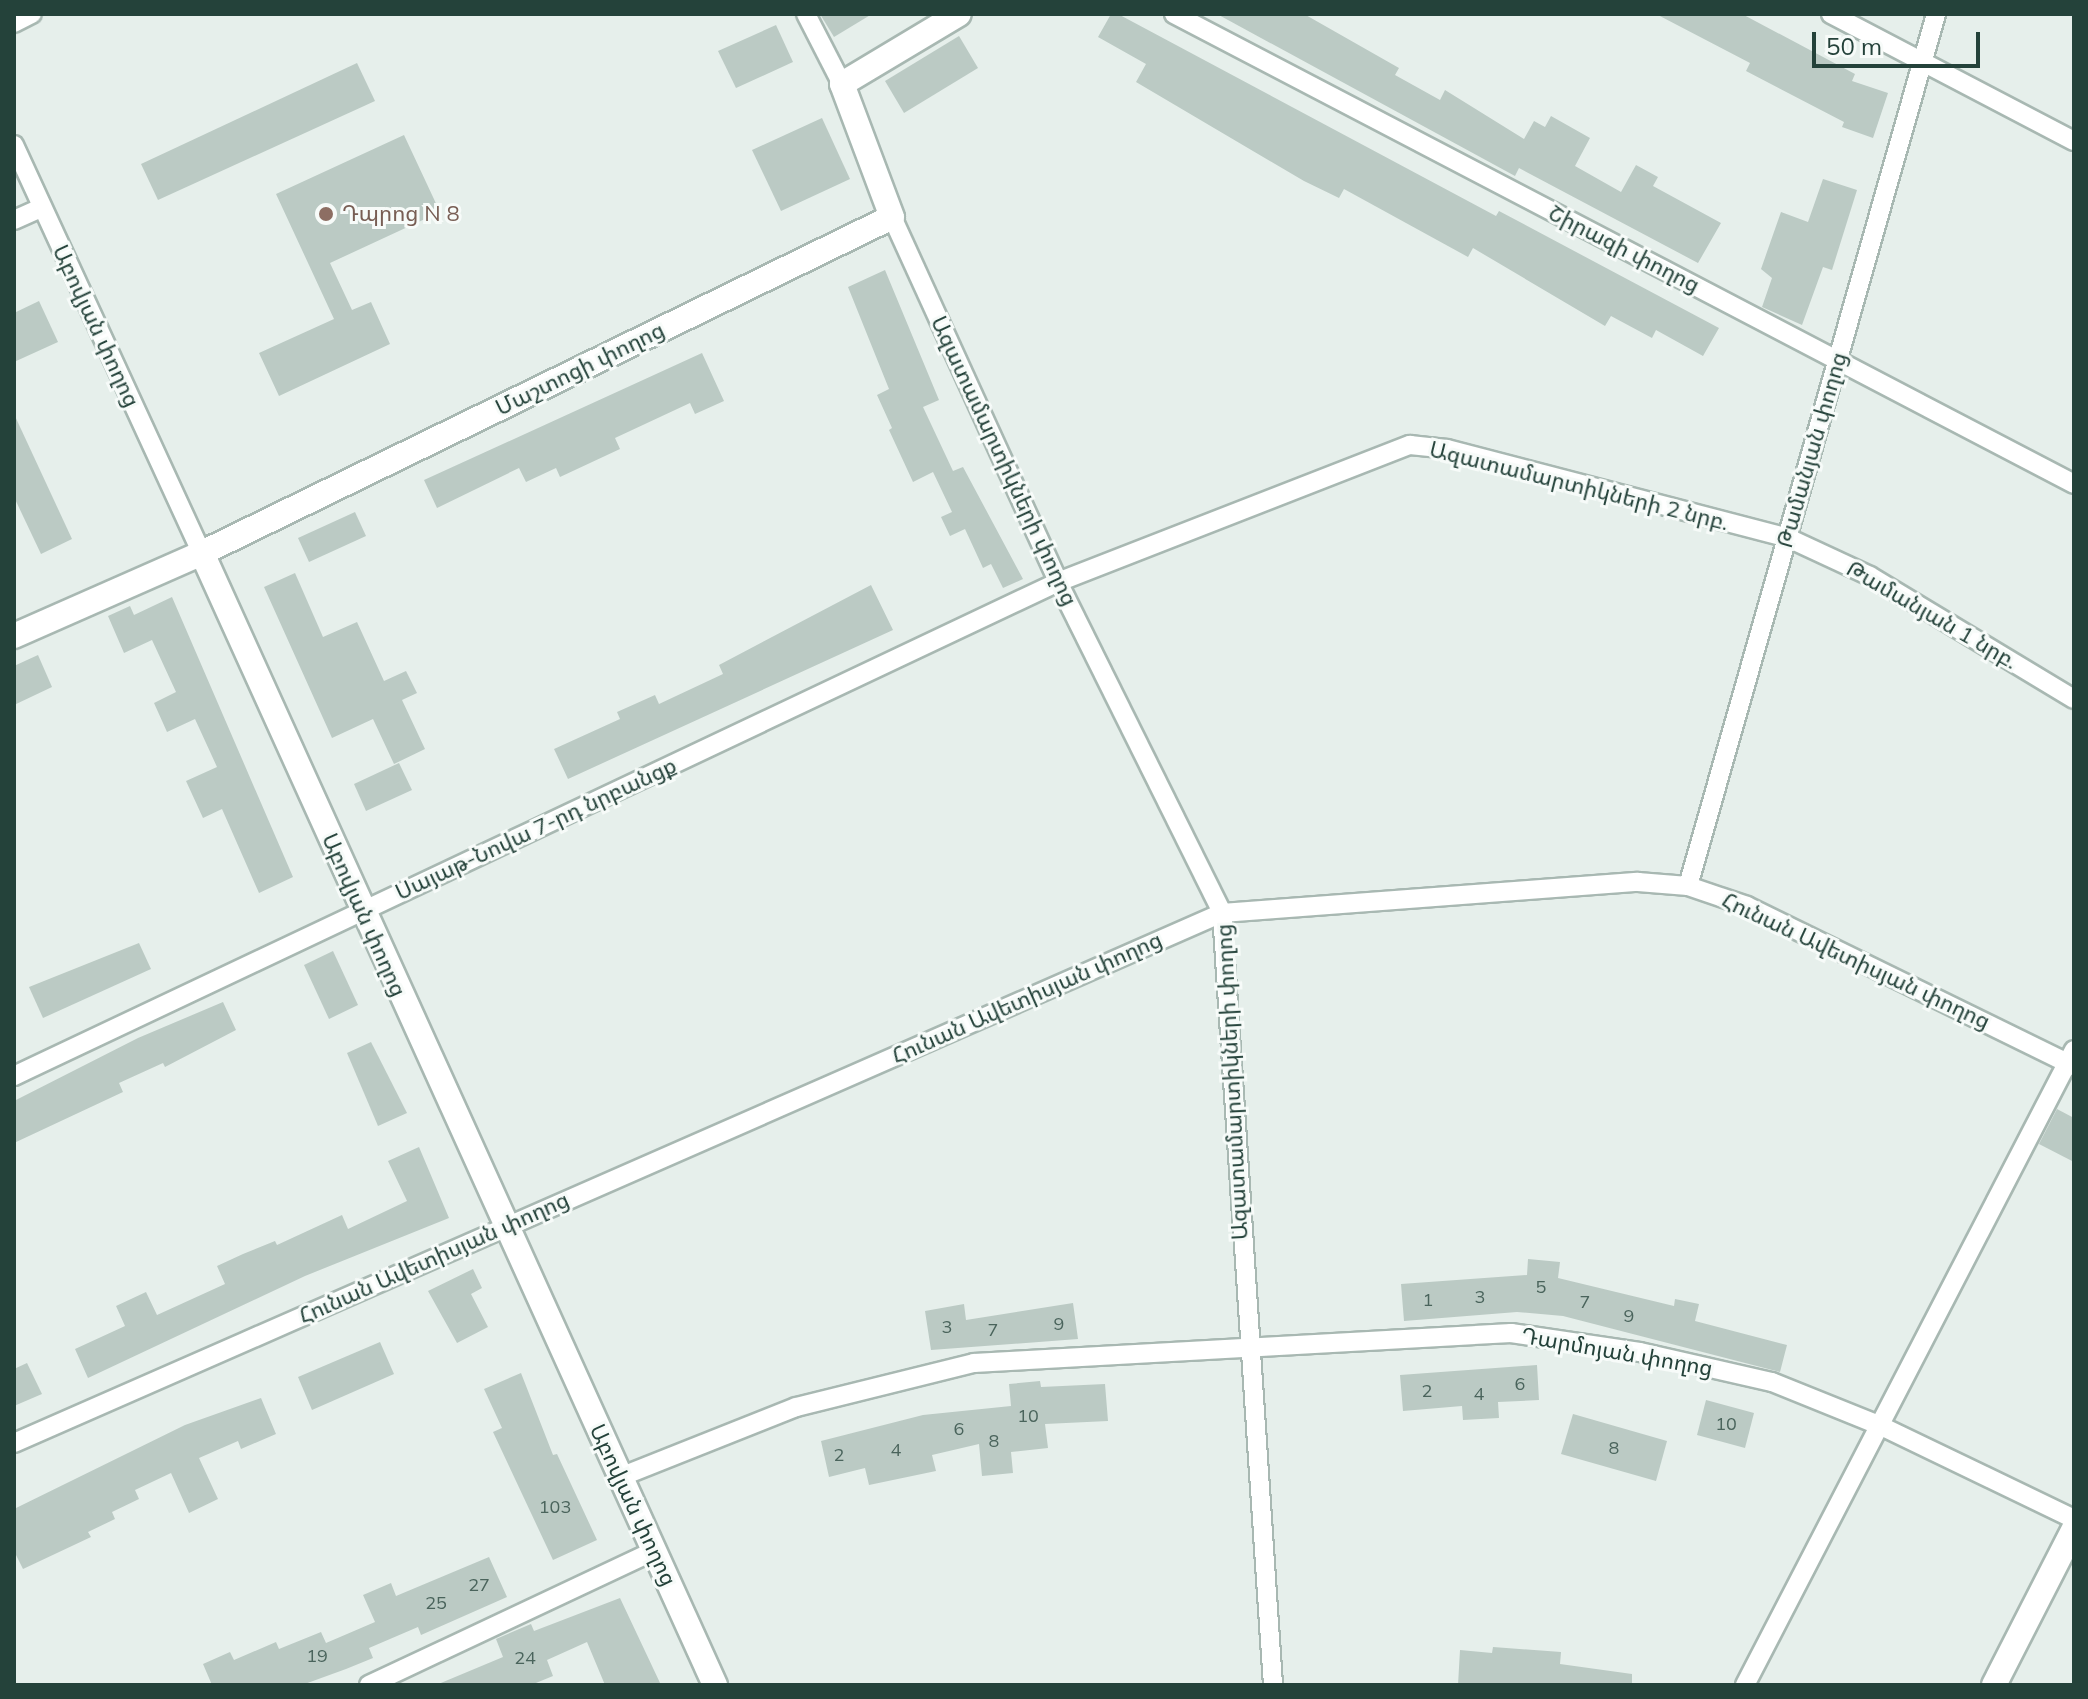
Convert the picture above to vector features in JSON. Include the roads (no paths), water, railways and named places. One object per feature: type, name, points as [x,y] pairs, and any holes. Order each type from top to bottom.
[{"type":"main road","points":[[892,217],[842,84],[959,14]]},
{"type":"main road","name":"Մաշտոցի փողոց","points":[[14,636],[202,553],[892,217]]},
{"type":"main road","name":"Աբովյան փողոց","points":[[202,553],[362,912],[715,1685]]},
{"type":"main road","points":[[1994,1685],[2074,1529]]},
{"type":"street","points":[[14,23],[32,14]]},
{"type":"street","points":[[806,14],[842,84]]},
{"type":"street","name":"Շիրազի փողոց","points":[[1174,14],[2074,484]]},
{"type":"street","points":[[1831,14],[2074,141]]},
{"type":"street","name":"Թամանյան փողոց","points":[[1688,886],[1936,14]]},
{"type":"street","name":"Աբովյան փողոց","points":[[14,145],[202,553]]},
{"type":"street","points":[[14,220],[41,208]]},
{"type":"street","name":"Ազատամարտիկների փողոց","points":[[892,217],[1058,582],[1222,913],[1248,1346],[1273,1685]]},
{"type":"street","name":"Ազատամարտիկների 2 նրբ.","points":[[1058,582],[1410,445],[1447,449],[1788,538]]},
{"type":"street","name":"Թամանյան 1 նրբ.","points":[[1788,538],[1870,576],[2074,699]]},
{"type":"street","name":"Սայաթ-Նովա 7-րդ նրբանցք","points":[[14,1076],[1058,582]]},
{"type":"street","name":"Հունան Ավետիսյան փողոց","points":[[14,1443],[1222,913],[1638,882],[1688,886],[1747,906],[2072,1060]]},
{"type":"street","points":[[1745,1685],[2072,1060]]},
{"type":"street","name":"Դարմոյան փողոց","points":[[620,1477],[796,1407],[880,1382],[974,1363],[1511,1333],[1640,1352],[1772,1382],[1881,1426],[2074,1519]]},
{"type":"street","points":[[369,1685],[654,1551]]},
{"type":"place","name":"Դպրոց N 8","points":[[326,214]]}]
